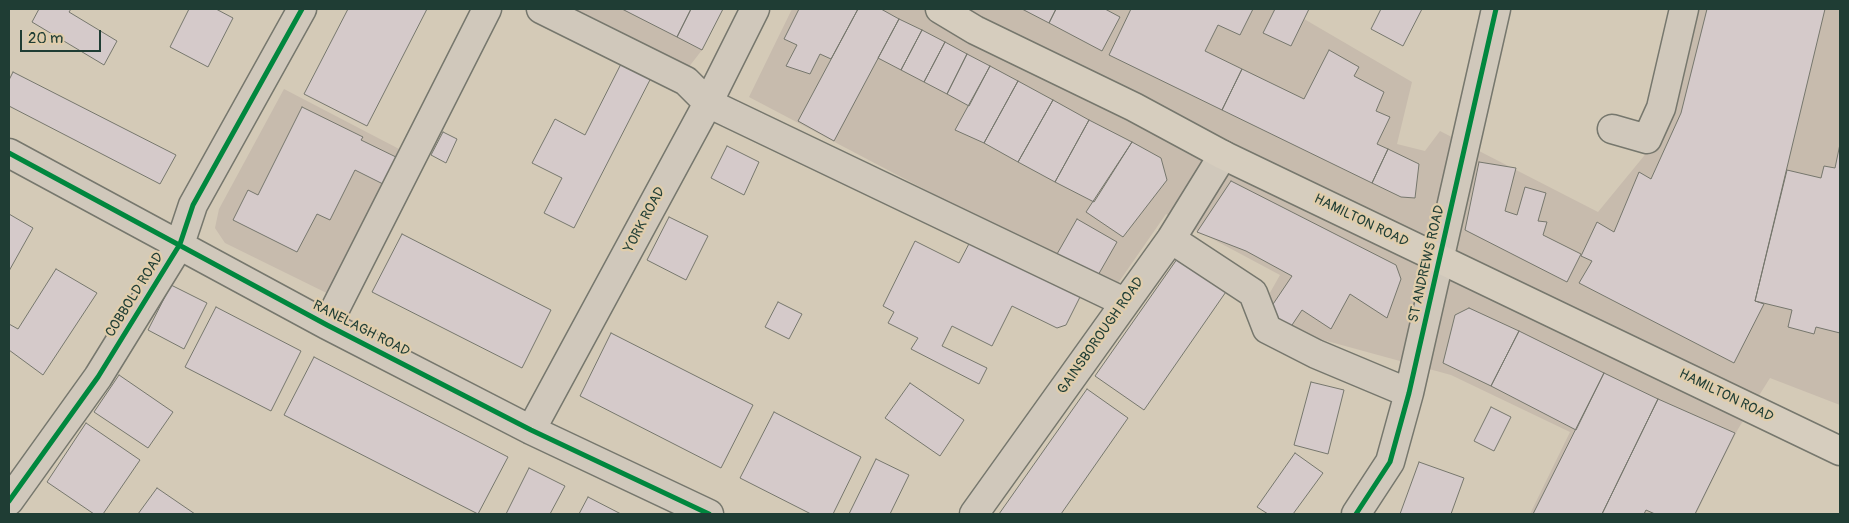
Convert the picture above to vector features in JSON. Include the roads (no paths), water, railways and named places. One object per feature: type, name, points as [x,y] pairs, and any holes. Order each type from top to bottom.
[{"type":"main road","name":"HAMILTON ROAD","points":[[940,9],[975,30],[1134,107],[1223,154],[1840,451]]},
{"type":"street","name":"COBBOLD ROAD","points":[[9,502],[98,377],[180,244],[194,205],[302,9]]},
{"type":"street","points":[[327,325],[488,9]]},
{"type":"street","points":[[541,9],[686,81],[708,103],[1124,302]]},
{"type":"street","name":"YORK ROAD","points":[[531,430],[708,103],[756,9]]},
{"type":"street","name":"ST ANDREWS ROAD","points":[[1356,514],[1390,462],[1409,393],[1496,9]]},
{"type":"street","points":[[1612,129],[1648,139],[1661,108],[1684,9]]},
{"type":"street","name":"RANELAGH ROAD","points":[[9,153],[327,325],[531,430],[709,514]]},
{"type":"street","name":"GAINSBOROUGH ROAD","points":[[974,514],[1124,302],[1171,239],[1223,154]]},
{"type":"street","points":[[1171,239],[1253,294],[1267,329],[1316,354],[1409,393]]},
{"type":"street","points":[[9,502],[25,514]]}]
